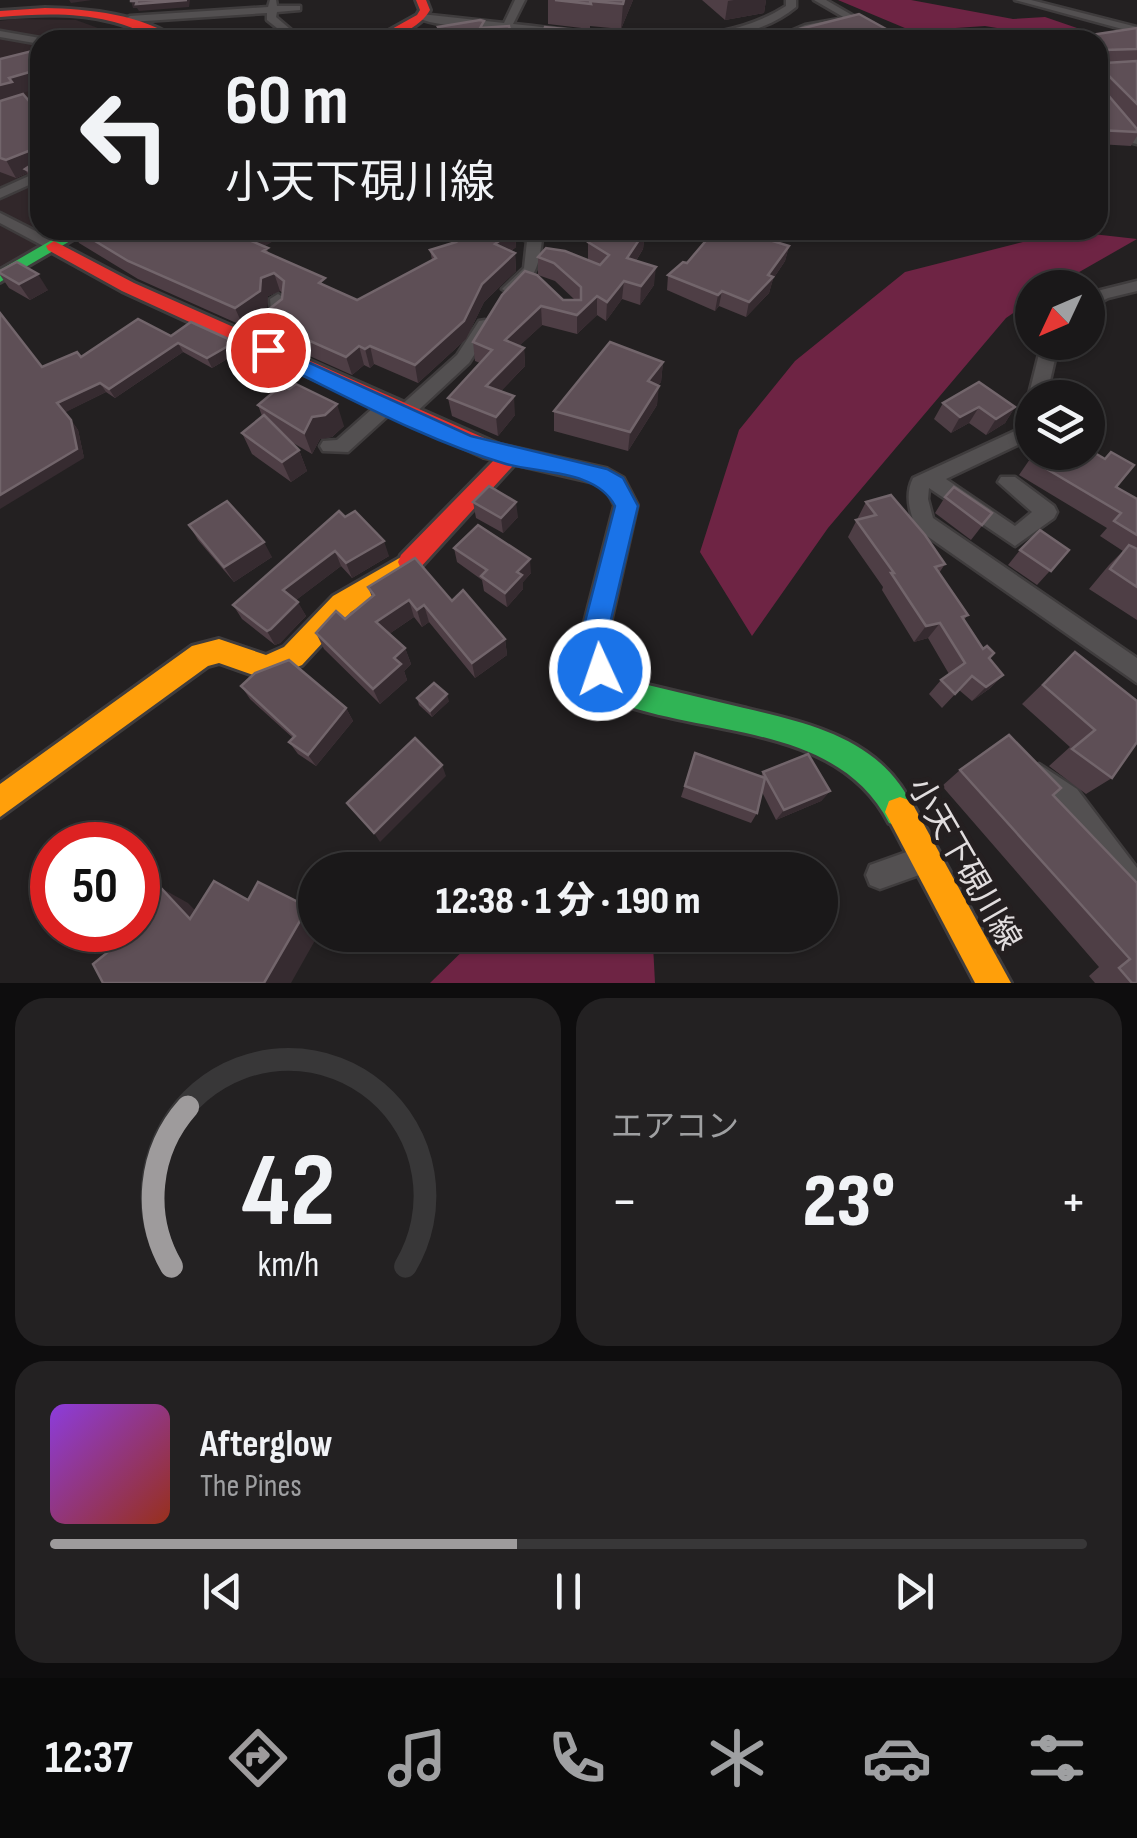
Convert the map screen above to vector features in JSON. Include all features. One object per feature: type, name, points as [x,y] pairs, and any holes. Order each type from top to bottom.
[{"type":"main road","points":[[391,30],[421,8]]},
{"type":"main road","points":[[0,14],[88,10],[130,19],[152,30]]},
{"type":"main road","points":[[0,278],[64,240]]},
{"type":"main road","name":"小天下硯川線","points":[[54,246],[128,287],[463,442],[599,475],[615,484],[626,506],[593,641],[600,670],[623,692],[818,739],[858,762],[892,795],[994,983]]},
{"type":"main road","points":[[0,802],[201,655],[219,651],[268,668],[292,656],[342,604],[414,560],[510,456]]},
{"type":"street","points":[[513,27],[520,0]]},
{"type":"street","points":[[736,30],[775,19],[791,7],[790,0]]},
{"type":"street","points":[[801,30],[852,18],[819,0]]},
{"type":"street","points":[[1020,0],[1137,30]]},
{"type":"street","points":[[272,4],[271,18],[286,30]]},
{"type":"street","points":[[130,19],[272,4],[296,8]]},
{"type":"street","points":[[421,8],[513,27],[550,30]]},
{"type":"street","points":[[705,20],[717,30]]},
{"type":"street","points":[[513,27],[516,30]]},
{"type":"street","points":[[0,34],[30,38]]},
{"type":"street","points":[[0,112],[30,104]]},
{"type":"street","points":[[1108,104],[1137,140]]},
{"type":"street","points":[[0,194],[30,180]]},
{"type":"street","points":[[0,216],[30,233]]},
{"type":"street","points":[[43,240],[54,246]]},
{"type":"street","points":[[534,242],[553,258]]},
{"type":"street","points":[[330,446],[341,447],[463,359],[476,344],[498,303],[531,268],[534,242]]},
{"type":"street","points":[[521,278],[546,287]]},
{"type":"street","points":[[1105,294],[1137,286]]},
{"type":"street","points":[[244,339],[279,312],[278,299]]},
{"type":"street","points":[[1015,438],[920,483],[918,499],[924,523],[1137,672]]},
{"type":"street","points":[[930,478],[1015,537],[1047,512],[1008,482]]},
{"type":"street","points":[[1033,772],[1068,798],[1130,882],[1137,884]]},
{"type":"street","points":[[880,874],[926,859]]},
{"type":"shaded area","points":[[838,0],[911,0],[1013,19],[1045,17],[1077,28],[1009,30],[985,26],[910,30]]},
{"type":"shaded area","points":[[76,20],[104,30],[30,30],[30,240],[48,240],[0,268],[0,21]]},
{"type":"shaded area","points":[[1108,236],[1137,239],[1083,270],[1015,270],[1015,312],[828,528],[752,636],[700,552],[739,430],[795,361],[905,272],[1031,240],[1108,240]]},
{"type":"shaded area","points":[[462,952],[653,952],[655,983],[430,983]]},
{"type":"building","points":[[131,0],[187,0],[136,4]]},
{"type":"building","points":[[555,0],[624,0],[623,4],[590,1],[591,4]]},
{"type":"building","points":[[859,14],[888,30],[796,30]]},
{"type":"building","points":[[480,20],[484,21],[480,28],[509,26],[510,30],[440,30],[438,27]]},
{"type":"building","points":[[1137,28],[1137,49],[1108,50],[1108,32]]},
{"type":"building","points":[[30,52],[30,72],[0,85],[0,59]]},
{"type":"building","points":[[1137,61],[1137,104],[1108,75],[1108,63]]},
{"type":"building","points":[[23,94],[30,102],[30,150],[6,160],[0,158],[0,101]]},
{"type":"building","points":[[1108,95],[1137,129],[1108,131]]},
{"type":"building","points":[[93,240],[249,240],[268,248],[263,251],[325,278],[319,283],[357,300],[436,258],[430,250],[459,240],[500,240],[495,244],[515,253],[482,284],[464,321],[415,365],[370,346],[359,346],[346,357],[258,318],[282,299],[284,281],[274,273],[261,278],[260,291],[235,308],[128,261]]},
{"type":"building","points":[[639,240],[627,258],[656,267],[641,286],[624,281],[607,302],[597,296],[577,315],[541,306],[505,340],[524,348],[486,386],[514,396],[496,417],[448,398],[492,350],[473,342],[502,295],[525,271],[537,275],[563,300],[581,300],[581,287],[554,263],[538,257],[546,248],[600,265],[609,255],[588,242]]},
{"type":"building","points":[[707,240],[770,240],[789,246],[768,275],[773,277],[749,302],[722,291],[718,295],[668,275],[687,263]]},
{"type":"building","points":[[17,262],[38,274],[19,284],[0,273]]},
{"type":"building","points":[[0,313],[42,367],[77,352],[81,357],[138,319],[171,336],[191,322],[235,342],[207,358],[178,343],[109,389],[100,383],[57,403],[71,420],[77,449],[0,495]]},
{"type":"building","points":[[610,342],[663,362],[648,381],[659,386],[630,432],[554,411]]},
{"type":"building","points":[[979,382],[1015,407],[996,419],[979,407],[960,417],[943,403]]},
{"type":"building","points":[[296,384],[337,404],[325,415],[312,417],[304,433],[258,405],[282,385],[289,389]]},
{"type":"building","points":[[264,415],[299,450],[282,462],[242,433]]},
{"type":"building","points":[[1111,452],[1134,465],[1116,487],[1137,499],[1137,535],[1114,521],[1121,513],[1049,470],[1105,470],[1105,459]]},
{"type":"building","points":[[489,486],[516,502],[501,518],[473,502]]},
{"type":"building","points":[[954,487],[992,513],[982,525],[945,497]]},
{"type":"building","points":[[891,495],[945,564],[935,567],[968,615],[962,617],[983,649],[987,646],[994,653],[989,658],[1003,675],[986,687],[972,676],[955,694],[941,680],[965,663],[940,623],[926,626],[856,520],[876,515],[866,502]]},
{"type":"building","points":[[227,501],[264,542],[224,567],[189,525]]},
{"type":"building","points":[[339,511],[345,517],[355,511],[384,541],[346,563],[335,551],[283,590],[298,602],[267,631],[233,605]]},
{"type":"building","points":[[478,525],[530,559],[517,572],[522,575],[505,593],[481,576],[487,570],[454,548]]},
{"type":"building","points":[[1040,530],[1069,550],[1051,571],[1020,550]]},
{"type":"building","points":[[1129,545],[1137,549],[1137,587],[1110,569]]},
{"type":"building","points":[[415,558],[452,601],[463,590],[505,639],[472,663],[424,605],[417,610],[409,600],[376,622],[405,648],[394,658],[401,664],[373,689],[316,633],[336,611],[345,619],[374,595],[368,587]]},
{"type":"building","points":[[1075,652],[1137,701],[1137,742],[1112,778],[1072,749],[1095,730],[1043,685]]},
{"type":"building","points":[[289,660],[346,708],[308,755],[289,742],[295,736],[241,686],[255,673]]},
{"type":"building","points":[[434,683],[447,694],[430,711],[417,698]]},
{"type":"building","points":[[1009,735],[1061,788],[1053,795],[1137,883],[1137,983],[1132,983],[1119,968],[1130,959],[960,770]]},
{"type":"building","points":[[415,738],[442,765],[374,833],[347,803]]},
{"type":"building","points":[[695,753],[765,778],[757,813],[685,786]]},
{"type":"building","points":[[808,754],[830,791],[784,810],[763,772]]},
{"type":"building","points":[[214,881],[248,900],[258,882],[298,902],[298,924],[264,983],[103,983],[93,964],[108,952],[160,952],[161,888],[190,919]]},
{"type":"traffic: fast","points":[[0,277],[64,240]]},
{"type":"traffic: fast","points":[[492,451],[599,475],[615,484],[626,505],[593,641],[601,670],[623,692],[818,739],[858,762],[891,795],[900,812]]},
{"type":"traffic: slow","points":[[0,802],[201,655],[219,651],[267,668],[293,656],[342,604],[410,562]]},
{"type":"traffic: slow","points":[[900,812],[994,983]]},
{"type":"traffic: jam","points":[[397,30],[421,17],[425,10],[421,0]]},
{"type":"traffic: jam","points":[[0,14],[88,14],[151,30]]},
{"type":"traffic: jam","points":[[54,246],[128,287],[492,451]]},
{"type":"traffic: jam","points":[[410,562],[510,457]]},
{"type":"route","points":[[268,350],[463,442],[599,475],[615,484],[626,506],[593,641],[600,670]]}]
